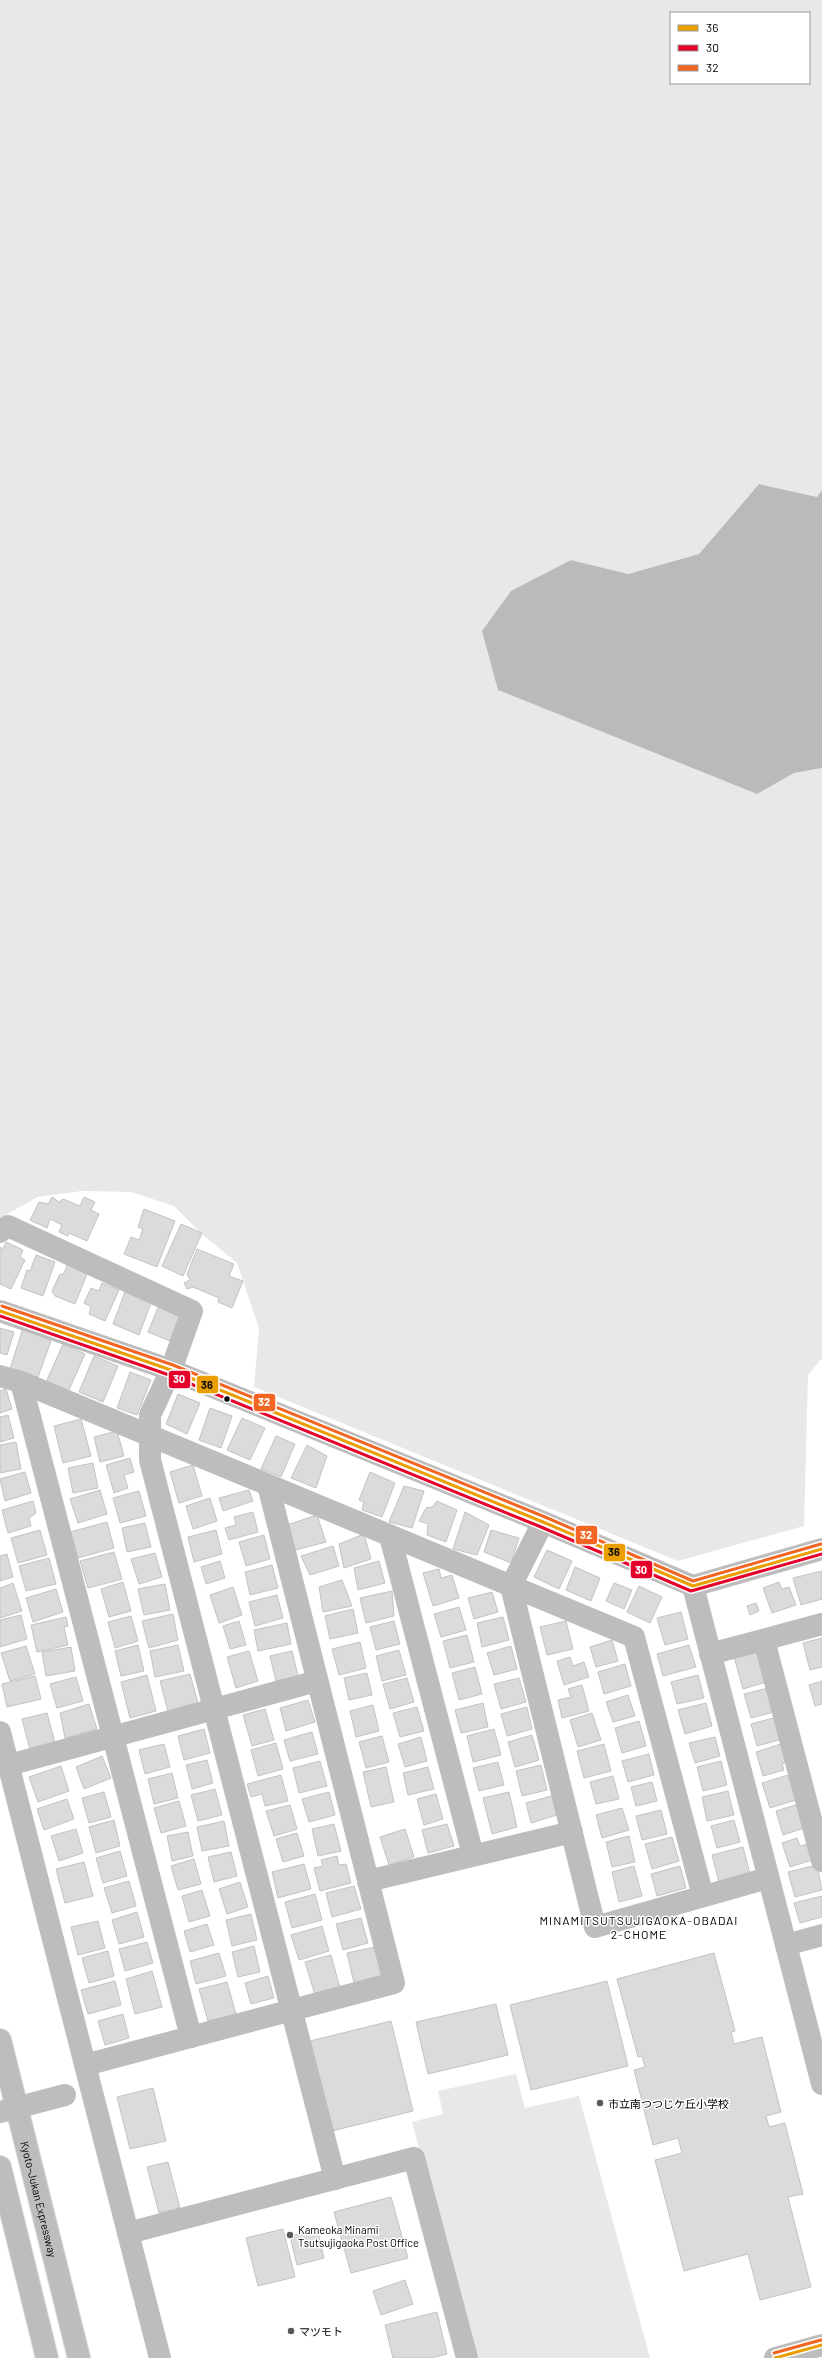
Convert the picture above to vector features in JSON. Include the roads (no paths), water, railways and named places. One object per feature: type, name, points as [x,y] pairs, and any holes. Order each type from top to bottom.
[{"type":"main road","points":[[0,1232],[8,1226],[192,1311],[171,1370],[150,1415],[150,1460],[335,2179]]},
{"type":"main road","points":[[0,1311],[171,1370],[543,1522],[693,1586],[822,1549]]},
{"type":"main road","points":[[0,1376],[21,1382],[634,1637],[703,1896]]},
{"type":"main road","points":[[21,1382],[191,2037]]},
{"type":"main road","points":[[85,2065],[394,1984],[268,1485]]},
{"type":"main road","points":[[543,1522],[511,1586],[595,1926],[768,1878]]},
{"type":"main road","points":[[390,1536],[473,1855]]},
{"type":"main road","points":[[693,1586],[822,2084]]},
{"type":"main road","points":[[710,1654],[822,1624]]},
{"type":"main road","points":[[764,1640],[822,1862]]},
{"type":"main road","points":[[9,1765],[317,1681]]},
{"type":"main road","points":[[0,1732],[160,2358]]},
{"type":"main road","points":[[368,1881],[572,1832]]},
{"type":"main road","points":[[786,1945],[822,1935]]},
{"type":"main road","name":"Kyoto-Jukan Expressway","points":[[0,2040],[79,2358]]},
{"type":"main road","points":[[0,2112],[64,2094],[92,2089]]},
{"type":"main road","points":[[128,2233],[414,2158],[467,2358]]},
{"type":"main road","points":[[0,2167],[47,2358]]},
{"type":"main road","points":[[775,2358],[822,2345]]},
{"type":"place","name":"市立南つつじケ丘小学校","points":[[600,2103]]},
{"type":"place","name":"Kameoka Minami Tsutsujigaoka Post Office","points":[[290,2235]]},
{"type":"place","name":"マツモト","points":[[291,2331]]},
{"type":"district","name":"MINAMITSUTSUJIGAOKA-OBADAI 2-CHOME","points":[[639,1927]]}]
